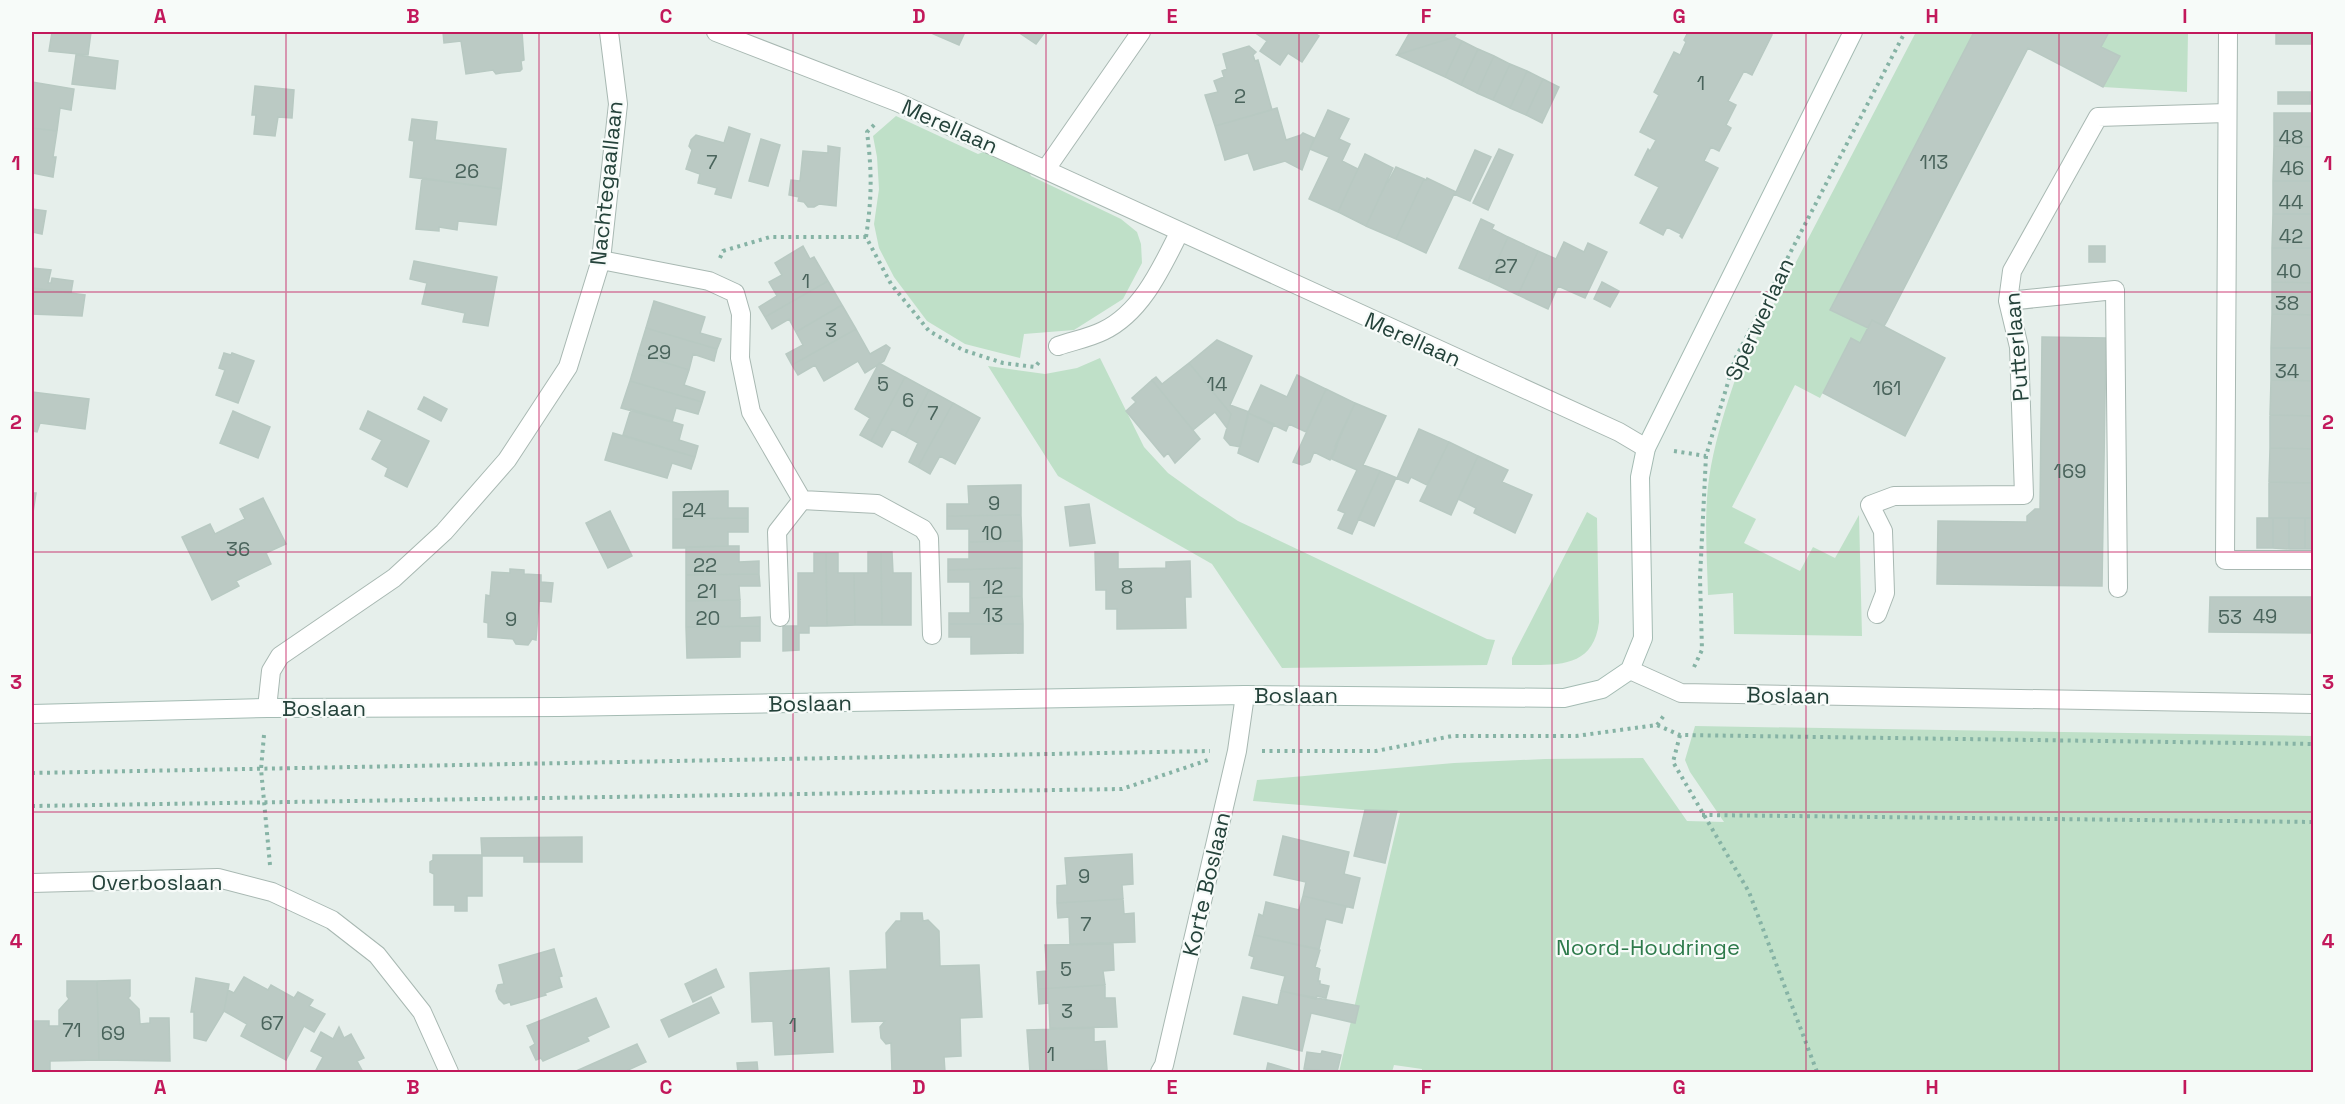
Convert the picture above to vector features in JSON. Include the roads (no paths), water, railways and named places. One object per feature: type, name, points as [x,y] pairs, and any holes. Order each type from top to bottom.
[{"type":"street","name":"Nachtegaallaan","points":[[267,708],[271,671],[280,656],[394,578],[444,532],[507,460],[568,367],[601,260],[618,104],[609,32]]},
{"type":"street","name":"Merellaan","points":[[716,32],[897,102],[1046,169],[1179,233],[1619,432],[1646,448]]},
{"type":"street","points":[[1046,169],[1141,32]]},
{"type":"street","name":"Sperwerlaan","points":[[1630,670],[1643,638],[1640,477],[1646,448],[1853,32]]},
{"type":"street","points":[[2228,32],[2225,560],[2313,560]]},
{"type":"street","name":"Putterlaan","points":[[1877,614],[1885,593],[1883,531],[1870,505],[1894,496],[2024,495],[2019,347],[2007,302],[2012,271],[2098,117],[2227,113]]},
{"type":"street","points":[[1058,345],[1103,331],[1133,308],[1159,274],[1179,233]]},
{"type":"street","points":[[601,260],[709,281],[735,293],[741,314],[740,358],[751,412],[802,500]]},
{"type":"street","points":[[2007,302],[2115,290],[2118,588]]},
{"type":"street","points":[[780,617],[777,532],[802,500]]},
{"type":"street","points":[[802,500],[877,504],[923,529],[929,538],[932,634]]},
{"type":"street","name":"Boslaan","points":[[32,714],[267,708],[594,706],[1245,695],[1564,698],[1602,689],[1630,670],[1681,693],[2313,704]]},
{"type":"street","name":"Korte Boslaan","points":[[1160,1072],[1164,1065],[1237,751],[1245,695]]},
{"type":"street","name":"Overboslaan","points":[[32,883],[218,878],[272,892],[332,920],[377,955],[422,1012],[449,1072]]},
{"type":"park label","name":"Noord-Houdringe","points":[[1648,947]]}]
